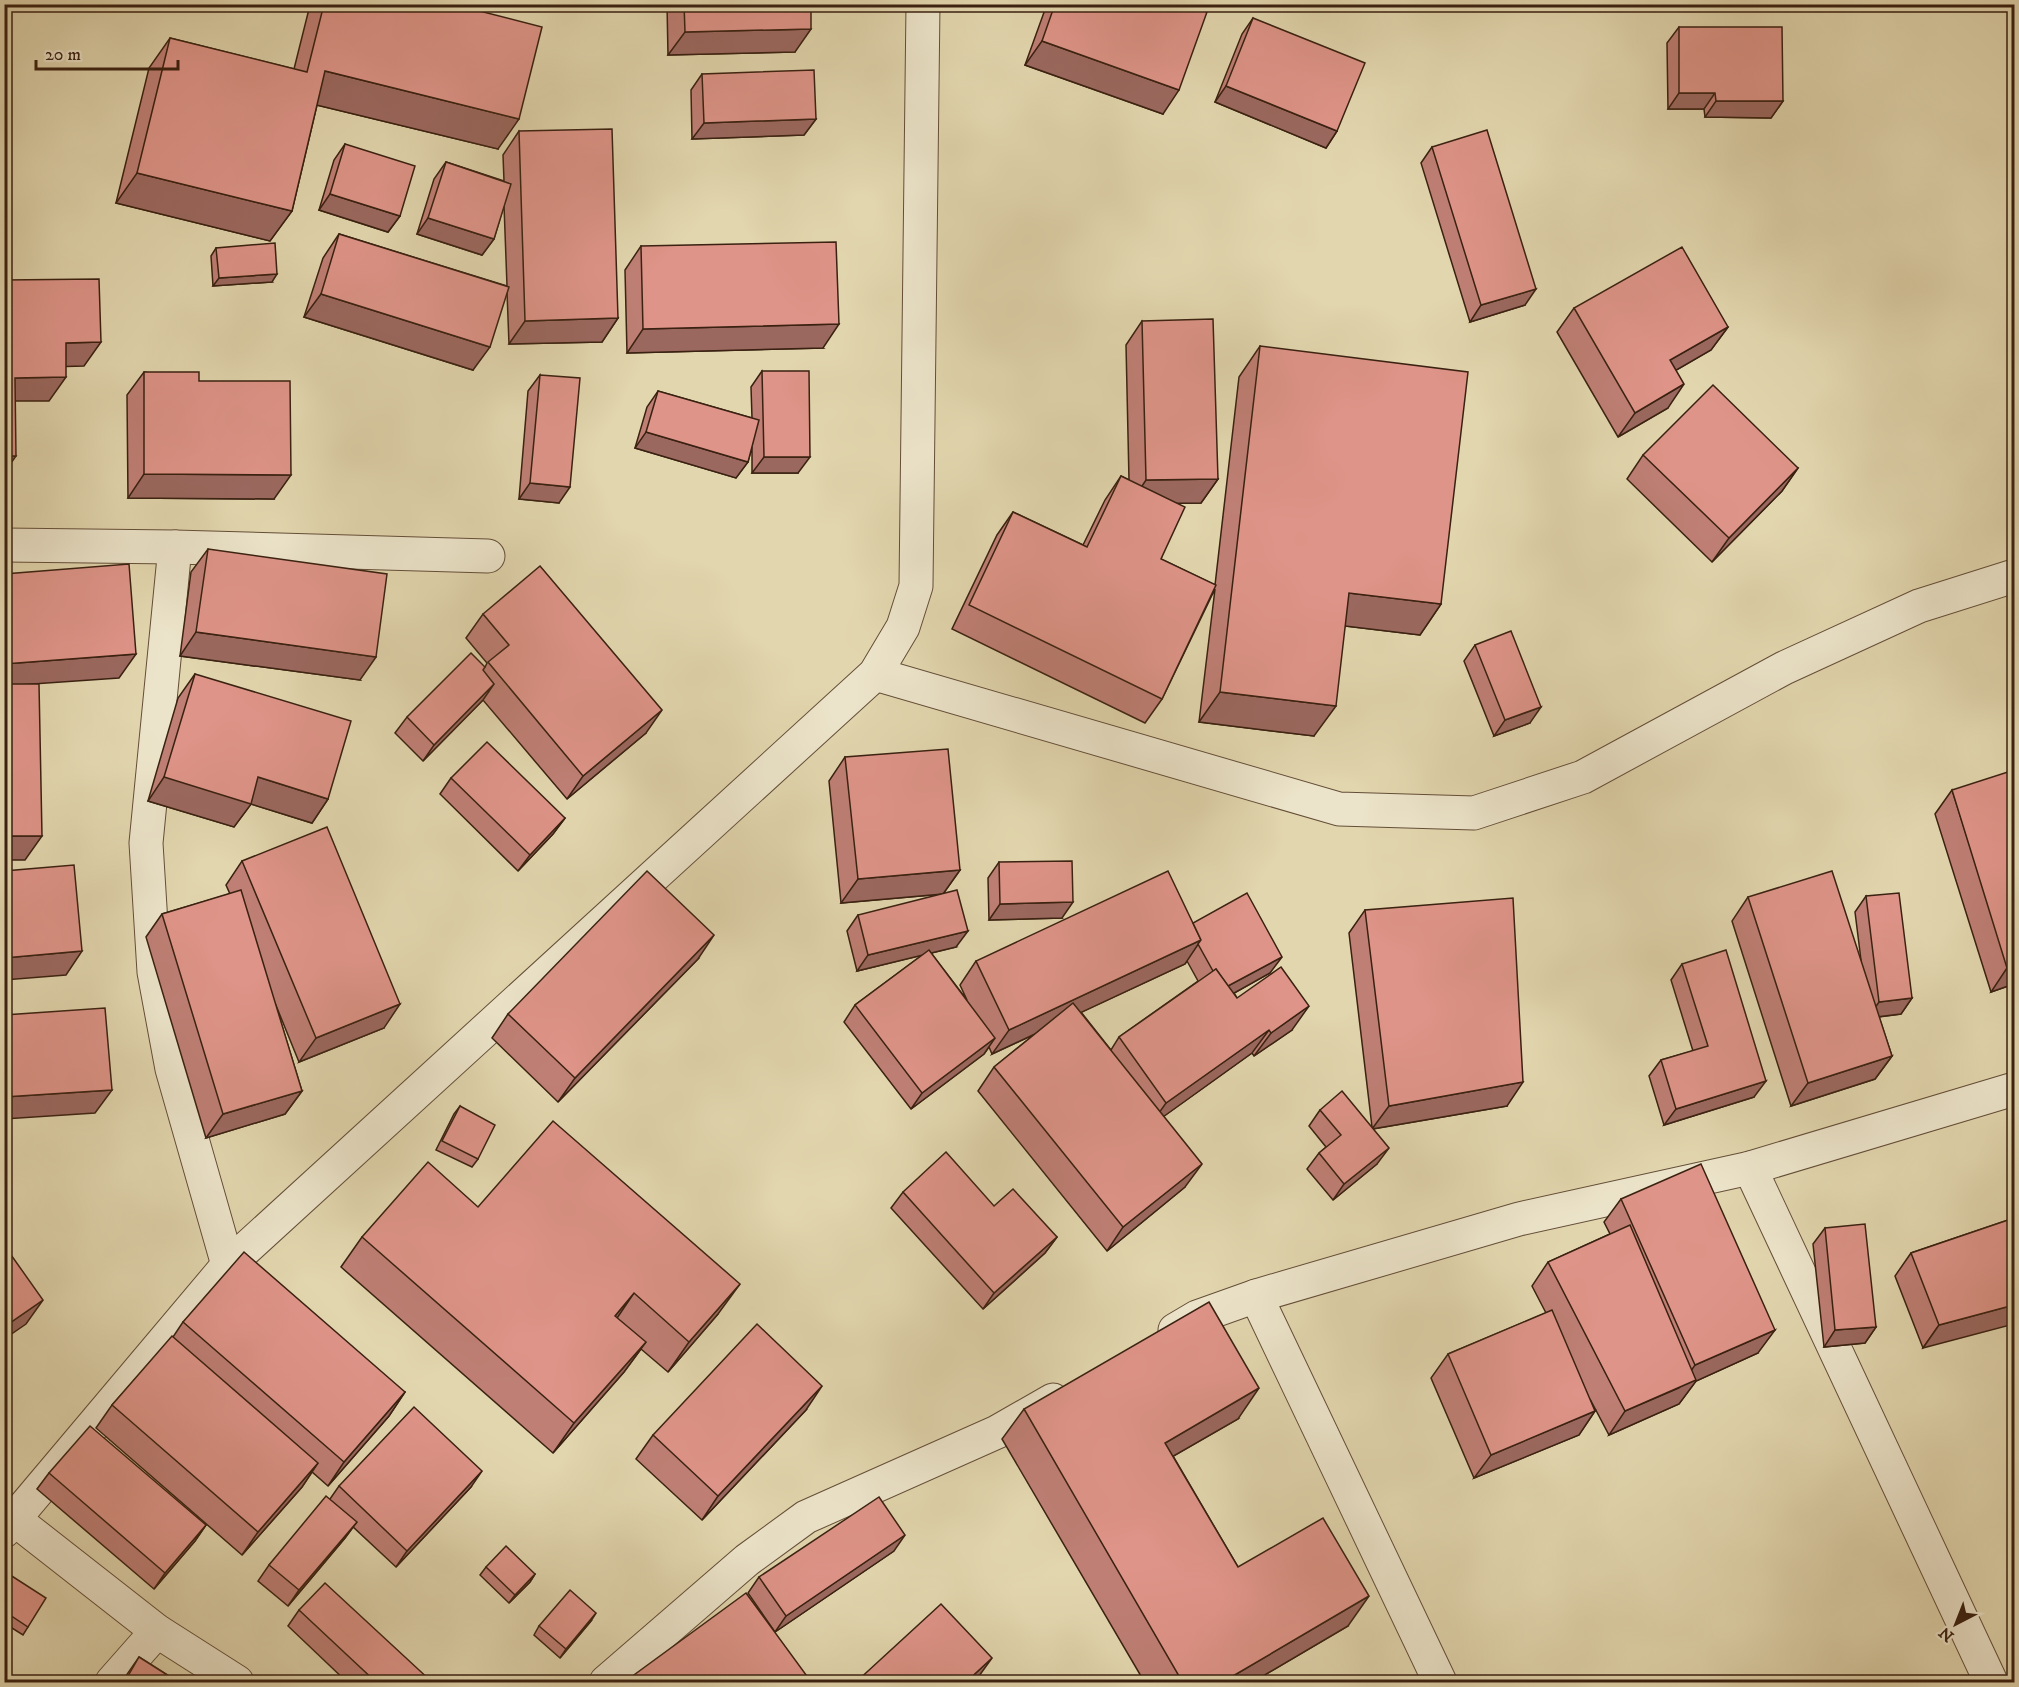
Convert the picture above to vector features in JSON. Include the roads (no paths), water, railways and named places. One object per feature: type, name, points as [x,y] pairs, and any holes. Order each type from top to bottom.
[{"type":"street","points":[[237,1683],[157,1631],[8,1522],[228,1265],[875,674],[903,627],[916,586],[923,4]]},
{"type":"street","points":[[4,545],[175,547],[488,556]]},
{"type":"street","points":[[175,547],[146,843],[154,972],[172,1069],[228,1265]]},
{"type":"street","points":[[875,674],[1339,809],[1474,813],[1583,777],[1784,668],[1919,606],[2014,576]]},
{"type":"street","points":[[1147,1346],[1197,1317],[1256,1296],[1519,1219],[1750,1168],[2014,1089]]},
{"type":"street","points":[[1750,1168],[1991,1683]]},
{"type":"street","points":[[1256,1296],[1440,1683]]},
{"type":"street","points":[[606,1683],[747,1560],[806,1517],[997,1432],[1077,1386]]},
{"type":"street","points":[[112,1683],[157,1631]]}]
